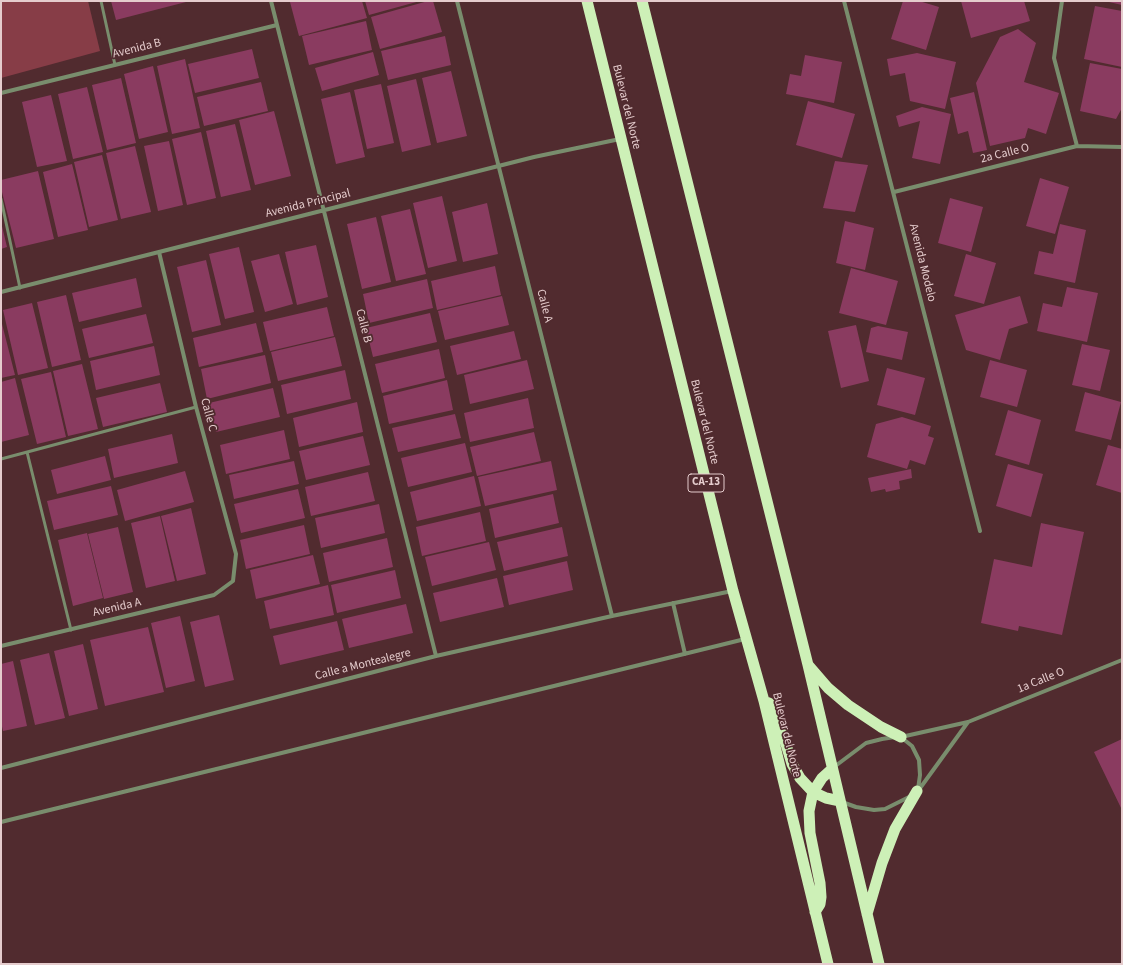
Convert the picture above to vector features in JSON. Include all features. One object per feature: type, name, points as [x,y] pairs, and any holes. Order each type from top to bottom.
[{"type":"highway","name":"Bulevar del Norte","points":[[587,1],[745,639],[764,701],[828,964]]},
{"type":"highway","points":[[642,1],[808,665],[879,964]]},
{"type":"highway","points":[[808,665],[828,688],[848,705],[881,727],[901,737]]},
{"type":"highway","points":[[764,701],[774,705],[792,764],[800,778],[813,792],[826,798],[840,801]]},
{"type":"highway","points":[[815,912],[820,904],[821,897],[820,883],[810,833],[809,811],[813,792],[822,778],[832,769]]},
{"type":"highway","points":[[867,914],[882,863],[895,829],[918,791]]},
{"type":"street","name":"Calle B","points":[[271,1],[436,656]]},
{"type":"street","name":"Calle A","points":[[457,1],[612,616]]},
{"type":"street","name":"Avenida Modelo","points":[[844,1],[980,530]]},
{"type":"street","points":[[1062,1],[1054,58],[1077,146]]},
{"type":"street","name":"Avenida B","points":[[1,93],[277,25]]},
{"type":"street","name":"Avenida Principal","points":[[1,292],[498,166],[621,139]]},
{"type":"street","name":"2a Calle O","points":[[894,192],[1077,146],[1122,147]]},
{"type":"street","name":"Calle C","points":[[159,252],[196,407],[236,554],[233,581]]},
{"type":"street","name":"Avenida A","points":[[1,646],[214,595],[233,581]]},
{"type":"street","name":"Calle a Montealegre","points":[[1,768],[436,656],[612,616],[733,591]]},
{"type":"street","points":[[673,603],[685,654]]},
{"type":"street","points":[[1,822],[745,639]]},
{"type":"street","name":"1a Calle O","points":[[832,769],[843,759],[866,743],[882,738],[901,737],[968,722],[1122,660]]},
{"type":"street","points":[[840,801],[856,807],[874,810],[885,808],[906,800],[918,791],[968,722]]},
{"type":"street","points":[[901,737],[912,746],[919,760],[920,775],[918,791]]},
{"type":"lane","points":[[101,1],[116,65]]},
{"type":"lane","points":[[1,200],[20,288]]},
{"type":"lane","points":[[1,459],[196,407]]},
{"type":"lane","points":[[27,452],[71,630]]},
{"type":"shaded area","points":[[1,1],[88,1],[100,51],[1,78]]},
{"type":"building","points":[[111,1],[186,1],[186,2],[116,20]]},
{"type":"building","points":[[362,1],[367,18],[299,36],[290,2]]},
{"type":"building","points":[[365,1],[420,1],[369,15]]},
{"type":"building","points":[[428,1],[433,1],[442,32],[380,49],[371,17]]},
{"type":"building","points":[[903,1],[919,1],[939,7],[926,50],[891,39]]},
{"type":"building","points":[[961,1],[1024,1],[1030,21],[971,38]]},
{"type":"building","points":[[1122,1],[1122,5],[1109,2]]},
{"type":"building","points":[[1095,6],[1122,11],[1122,67],[1084,59]]},
{"type":"building","points":[[366,21],[372,50],[309,65],[302,36]]},
{"type":"building","points":[[1018,29],[1036,43],[1024,82],[1059,93],[1046,134],[1028,128],[1025,138],[990,146],[976,83],[1000,37]]},
{"type":"building","points":[[445,36],[451,65],[388,80],[381,51]]},
{"type":"building","points":[[252,49],[259,78],[195,93],[188,64]]},
{"type":"building","points":[[373,52],[379,75],[322,91],[315,68]]},
{"type":"building","points":[[917,53],[956,62],[945,109],[910,101],[905,73],[890,76],[887,59]]},
{"type":"building","points":[[805,55],[842,62],[834,103],[786,94],[790,74],[801,76]]},
{"type":"building","points":[[185,59],[200,128],[172,134],[157,66]]},
{"type":"building","points":[[1090,63],[1122,69],[1122,108],[1116,119],[1080,111]]},
{"type":"building","points":[[153,66],[168,132],[139,139],[124,74]]},
{"type":"building","points":[[451,71],[467,136],[437,143],[422,78]]},
{"type":"building","points":[[121,78],[136,143],[107,150],[92,85]]},
{"type":"building","points":[[416,79],[431,145],[402,152],[387,86]]},
{"type":"building","points":[[261,82],[268,111],[204,126],[197,97]]},
{"type":"building","points":[[381,84],[394,143],[367,149],[354,90]]},
{"type":"building","points":[[87,87],[103,152],[73,159],[58,94]]},
{"type":"building","points":[[350,92],[365,157],[336,164],[321,99]]},
{"type":"building","points":[[974,92],[987,150],[973,153],[968,131],[958,134],[950,98]]},
{"type":"building","points":[[51,95],[67,161],[37,167],[22,102]]},
{"type":"building","points":[[808,101],[855,114],[842,158],[796,145]]},
{"type":"building","points":[[922,107],[951,114],[940,164],[912,158],[920,121],[899,127],[896,116]]},
{"type":"building","points":[[274,111],[291,176],[255,185],[239,120]]},
{"type":"building","points":[[235,124],[251,190],[221,197],[206,131]]},
{"type":"building","points":[[201,132],[216,198],[187,205],[172,139]]},
{"type":"building","points":[[169,141],[183,205],[158,211],[144,146]]},
{"type":"building","points":[[135,146],[151,212],[121,219],[106,153]]},
{"type":"building","points":[[102,155],[118,220],[89,227],[74,162]]},
{"type":"building","points":[[835,161],[868,165],[855,212],[823,208]]},
{"type":"building","points":[[72,164],[88,230],[58,237],[43,172]]},
{"type":"building","points":[[38,171],[54,239],[16,248],[1,188],[1,180]]},
{"type":"building","points":[[1040,178],[1069,187],[1055,234],[1026,226]]},
{"type":"building","points":[[442,196],[457,261],[428,268],[413,203]]},
{"type":"building","points":[[950,198],[983,207],[971,252],[938,243]]},
{"type":"building","points":[[487,203],[498,254],[463,262],[452,212]]},
{"type":"building","points":[[410,209],[426,274],[396,281],[381,216]]},
{"type":"building","points":[[376,217],[391,282],[362,289],[347,224]]},
{"type":"building","points":[[845,221],[874,228],[865,270],[836,263]]},
{"type":"building","points":[[1,222],[7,247],[1,249]]},
{"type":"building","points":[[1060,224],[1086,230],[1075,283],[1034,274],[1039,251],[1053,254]]},
{"type":"building","points":[[316,245],[328,297],[297,305],[285,252]]},
{"type":"building","points":[[239,247],[254,312],[225,319],[209,254]]},
{"type":"building","points":[[279,254],[293,304],[265,312],[251,261]]},
{"type":"building","points":[[966,254],[996,263],[984,304],[954,296]]},
{"type":"building","points":[[206,260],[221,325],[192,332],[177,267]]},
{"type":"building","points":[[495,266],[501,295],[437,310],[431,281]]},
{"type":"building","points":[[851,268],[898,281],[886,325],[839,313]]},
{"type":"building","points":[[136,278],[142,307],[79,322],[72,293]]},
{"type":"building","points":[[427,279],[433,308],[369,323],[363,294]]},
{"type":"building","points":[[1067,287],[1098,293],[1087,342],[1037,331],[1043,303],[1062,307]]},
{"type":"building","points":[[66,295],[81,360],[52,367],[37,302]]},
{"type":"building","points":[[502,296],[509,325],[445,340],[438,311]]},
{"type":"building","points":[[1020,296],[1028,323],[1009,329],[1000,360],[966,350],[955,315]]},
{"type":"building","points":[[32,303],[48,368],[18,375],[3,310]]},
{"type":"building","points":[[327,307],[334,336],[270,351],[263,322]]},
{"type":"building","points":[[430,313],[437,342],[373,357],[366,328]]},
{"type":"building","points":[[146,314],[153,343],[89,358],[82,329]]},
{"type":"building","points":[[1,320],[15,375],[1,378]]},
{"type":"building","points":[[256,323],[263,352],[199,367],[193,338]]},
{"type":"building","points":[[856,325],[869,381],[841,388],[828,331]]},
{"type":"building","points":[[878,326],[908,332],[902,360],[866,352],[871,328]]},
{"type":"building","points":[[514,331],[521,359],[457,375],[450,346]]},
{"type":"building","points":[[335,337],[342,366],[278,381],[271,352]]},
{"type":"building","points":[[1082,344],[1110,350],[1100,391],[1072,385]]},
{"type":"building","points":[[154,346],[160,375],[96,390],[90,361]]},
{"type":"building","points":[[439,349],[445,378],[382,393],[375,364]]},
{"type":"building","points":[[265,355],[271,383],[207,399],[201,369]]},
{"type":"building","points":[[527,360],[534,389],[470,404],[464,375]]},
{"type":"building","points":[[990,360],[1027,370],[1017,407],[980,397]]},
{"type":"building","points":[[82,364],[98,429],[68,436],[53,371]]},
{"type":"building","points":[[887,368],[925,378],[915,415],[877,405]]},
{"type":"building","points":[[345,370],[351,399],[287,414],[281,385]]},
{"type":"building","points":[[51,372],[66,437],[37,444],[21,379]]},
{"type":"building","points":[[15,378],[29,435],[1,442],[1,382]]},
{"type":"building","points":[[447,380],[453,410],[389,424],[383,396]]},
{"type":"building","points":[[160,383],[167,412],[103,427],[96,398]]},
{"type":"building","points":[[273,388],[280,417],[216,432],[209,403]]},
{"type":"building","points":[[1085,392],[1121,402],[1111,440],[1075,431]]},
{"type":"building","points":[[528,398],[534,428],[470,442],[464,413]]},
{"type":"building","points":[[357,402],[363,432],[299,447],[293,418]]},
{"type":"building","points":[[1008,410],[1041,420],[1029,465],[995,455]]},
{"type":"building","points":[[455,414],[461,438],[398,452],[392,428]]},
{"type":"building","points":[[902,417],[931,426],[928,436],[934,438],[925,465],[910,460],[907,469],[867,457],[876,424]]},
{"type":"building","points":[[284,430],[290,459],[226,474],[220,445]]},
{"type":"building","points":[[534,432],[541,461],[477,476],[470,447]]},
{"type":"building","points":[[172,434],[178,463],[114,478],[108,449]]},
{"type":"building","points":[[363,436],[370,465],[306,480],[299,451]]},
{"type":"building","points":[[465,443],[472,472],[408,487],[401,458]]},
{"type":"building","points":[[1108,445],[1122,449],[1122,493],[1096,485]]},
{"type":"building","points":[[105,456],[111,480],[57,494],[51,470]]},
{"type":"building","points":[[294,461],[299,484],[234,499],[229,475]]},
{"type":"building","points":[[551,461],[557,490],[485,506],[478,477]]},
{"type":"building","points":[[1008,464],[1043,474],[1031,517],[996,506]]},
{"type":"building","points":[[911,469],[912,478],[899,481],[900,489],[886,492],[885,489],[871,492],[868,478]]},
{"type":"building","points":[[185,471],[194,502],[125,521],[117,490]]},
{"type":"building","points":[[368,472],[375,501],[311,516],[305,487]]},
{"type":"building","points":[[474,476],[481,506],[417,521],[410,492]]},
{"type":"building","points":[[111,486],[118,515],[54,530],[47,501]]},
{"type":"building","points":[[298,489],[305,518],[241,533],[234,504]]},
{"type":"building","points":[[553,494],[559,523],[495,538],[489,509]]},
{"type":"building","points":[[379,504],[385,533],[321,548],[315,518]]},
{"type":"building","points":[[191,508],[206,574],[177,581],[161,516]]},
{"type":"building","points":[[480,512],[486,541],[422,556],[416,527]]},
{"type":"building","points":[[160,516],[175,581],[146,588],[131,523]]},
{"type":"building","points":[[1041,523],[1084,532],[1062,635],[1019,626],[1018,631],[981,623],[994,559],[1032,567]]},
{"type":"building","points":[[304,525],[310,554],[246,569],[240,540]]},
{"type":"building","points":[[118,527],[133,592],[104,599],[88,534]]},
{"type":"building","points":[[562,527],[568,556],[504,571],[497,542]]},
{"type":"building","points":[[87,533],[103,598],[73,606],[58,540]]},
{"type":"building","points":[[387,538],[393,567],[329,582],[323,553]]},
{"type":"building","points":[[489,542],[496,570],[432,586],[425,557]]},
{"type":"building","points":[[313,555],[320,584],[256,599],[250,570]]},
{"type":"building","points":[[567,561],[573,590],[509,605],[503,576]]},
{"type":"building","points":[[395,570],[401,598],[337,613],[331,585]]},
{"type":"building","points":[[497,578],[504,607],[440,622],[433,593]]},
{"type":"building","points":[[328,585],[334,615],[270,629],[264,601]]},
{"type":"building","points":[[406,604],[413,633],[349,648],[342,619]]},
{"type":"building","points":[[219,615],[234,680],[205,687],[190,622]]},
{"type":"building","points":[[180,616],[195,681],[166,688],[151,623]]},
{"type":"building","points":[[337,621],[344,650],[280,665],[273,636]]},
{"type":"building","points":[[148,627],[164,692],[105,706],[90,640]]},
{"type":"building","points":[[83,644],[98,709],[69,716],[54,651]]},
{"type":"building","points":[[49,653],[65,718],[35,725],[20,660]]},
{"type":"building","points":[[13,661],[27,726],[3,731],[1,722],[1,664]]},
{"type":"building","points":[[1122,739],[1122,810],[1094,752]]}]
